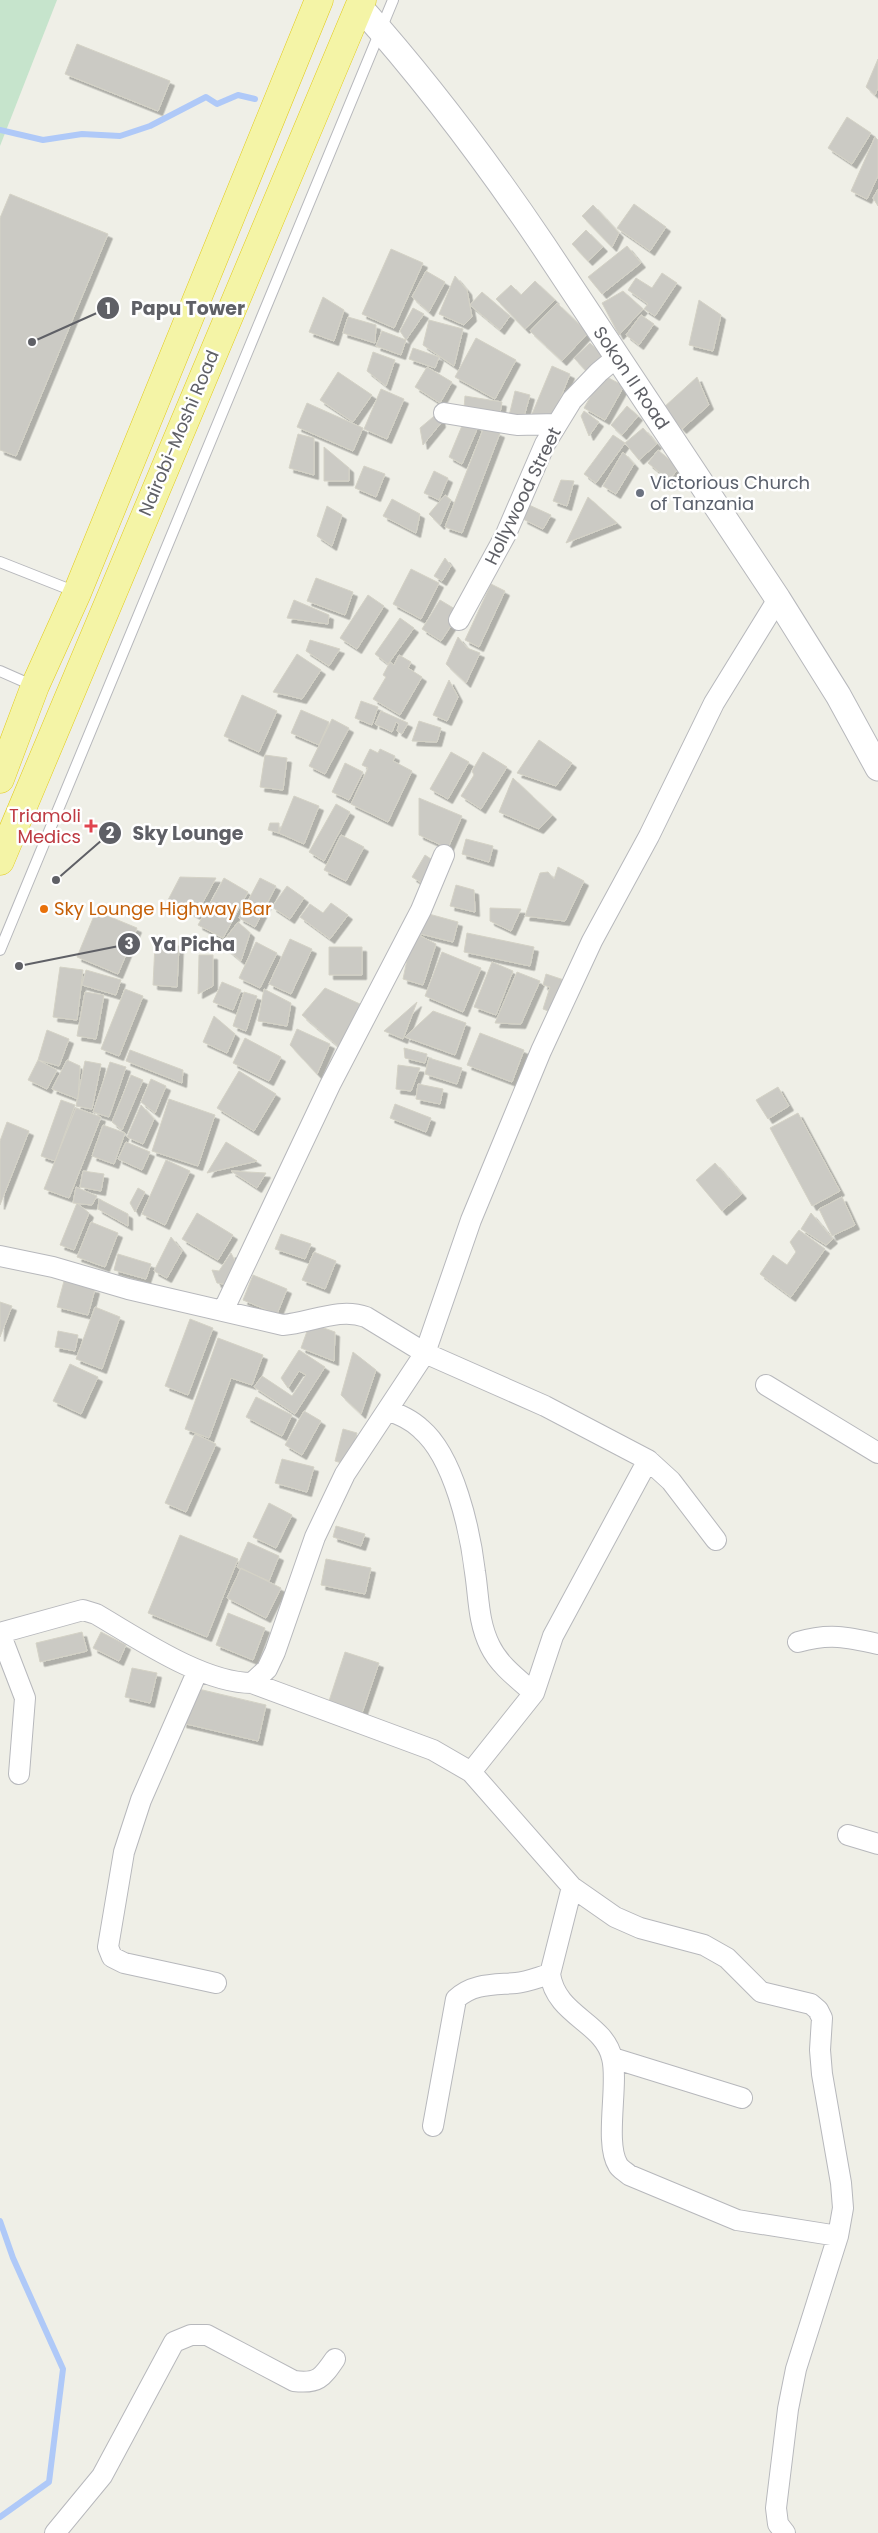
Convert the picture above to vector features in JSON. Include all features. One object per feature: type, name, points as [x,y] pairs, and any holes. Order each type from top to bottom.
[{"type":"highway","name":"Nairobi-Moshi Road","points":[[1,773],[34,686],[77,592],[319,0]]},
{"type":"highway","name":"Nairobi-Moshi Road","points":[[5,850],[361,3]]},
{"type":"street","name":"Sokon II Road","points":[[361,3],[505,190],[778,599],[838,695],[878,768]]},
{"type":"street","name":"Hollywood Street","points":[[459,620],[491,563],[536,463],[557,424],[572,400],[599,372],[616,358]]},
{"type":"street","points":[[444,413],[517,425],[557,424]]},
{"type":"street","points":[[252,1683],[267,1669],[275,1652],[315,1537],[345,1474],[425,1353],[471,1220],[540,1051],[588,949],[649,836],[714,703],[778,599]]},
{"type":"street","points":[[223,1311],[330,1085],[422,910],[444,855]]},
{"type":"street","points":[[0,1256],[53,1267],[128,1289],[282,1325],[298,1324],[335,1314],[356,1313],[378,1323],[425,1353],[545,1406],[648,1460],[671,1481],[716,1540]]},
{"type":"street","points":[[766,1385],[878,1453]]},
{"type":"street","points":[[388,1410],[422,1429],[435,1446],[461,1501],[475,1566],[482,1625],[490,1648],[505,1667],[534,1693]]},
{"type":"street","points":[[471,1772],[534,1693],[553,1636],[648,1460]]},
{"type":"street","points":[[19,1774],[25,1698],[0,1633],[83,1610],[96,1614],[198,1670],[238,1683],[252,1683],[433,1750],[471,1772],[572,1887],[616,1917],[640,1928],[704,1945],[727,1958],[761,1992],[811,2004],[818,2010],[822,2018],[820,2050],[822,2074],[841,2183],[843,2208],[838,2236],[796,2369],[788,2409],[776,2508],[778,2524],[784,2533]]},
{"type":"street","points":[[798,1642],[820,1636],[847,1638],[878,1644]]},
{"type":"street","points":[[198,1670],[141,1800],[124,1852],[108,1946],[112,1958],[124,1963],[216,1983]]},
{"type":"street","points":[[848,1835],[878,1844]]},
{"type":"street","points":[[572,1887],[550,1974],[552,1987],[558,1998],[604,2041],[613,2058],[612,2140],[617,2164],[629,2175],[737,2220],[838,2236]]},
{"type":"street","points":[[433,2126],[456,2000],[465,1991],[492,1984],[517,1983],[550,1974]]},
{"type":"street","points":[[613,2058],[742,2098]]},
{"type":"street","points":[[56,2533],[102,2476],[174,2342],[191,2335],[207,2336],[294,2381],[308,2383],[322,2378],[335,2359]]},
{"type":"lane","points":[[0,950],[393,0]]},
{"type":"lane","points":[[0,562],[77,592]]},
{"type":"lane","points":[[0,672],[34,686]]},
{"type":"green space","points":[[0,0],[57,0],[0,146]]},
{"type":"building","points":[[77,44],[170,81],[158,111],[65,74]]},
{"type":"building","points":[[878,59],[878,88],[875,95],[866,87]]},
{"type":"building","points":[[847,117],[871,133],[852,164],[828,148]]},
{"type":"building","points":[[875,137],[878,140],[878,176],[867,199],[851,191]]},
{"type":"building","points":[[878,189],[878,206],[873,198]]},
{"type":"building","points":[[10,194],[108,234],[16,456],[0,450],[0,218]]},
{"type":"building","points":[[634,204],[666,227],[650,251],[617,228]]},
{"type":"building","points":[[593,205],[619,233],[612,247],[582,216]]},
{"type":"building","points":[[586,230],[603,247],[588,261],[572,244]]},
{"type":"building","points":[[627,246],[641,263],[602,294],[588,277]]},
{"type":"building","points":[[391,249],[423,263],[394,328],[362,314]]},
{"type":"building","points":[[426,271],[445,282],[429,312],[412,297]]},
{"type":"building","points":[[662,273],[677,283],[655,316],[644,309],[648,304],[628,290],[636,278],[652,288]]},
{"type":"building","points":[[455,276],[467,290],[472,317],[464,325],[439,314]]},
{"type":"building","points":[[535,281],[555,300],[525,329],[496,299],[511,285],[521,295]]},
{"type":"building","points":[[623,291],[643,309],[619,335],[602,303]]},
{"type":"building","points":[[482,292],[510,316],[500,330],[470,305]]},
{"type":"building","points":[[323,297],[344,310],[334,341],[309,332]]},
{"type":"building","points":[[699,300],[721,315],[713,351],[689,345]]},
{"type":"building","points":[[557,303],[588,333],[562,361],[530,331]]},
{"type":"building","points":[[413,308],[424,314],[406,340],[400,331]]},
{"type":"building","points":[[641,315],[654,324],[639,345],[626,335]]},
{"type":"building","points":[[348,317],[376,325],[375,343],[343,333]]},
{"type":"building","points":[[429,320],[463,329],[454,366],[423,345]]},
{"type":"building","points":[[382,331],[406,340],[401,355],[376,346]]},
{"type":"building","points":[[476,338],[516,360],[495,399],[455,377]]},
{"type":"building","points":[[590,343],[604,357],[588,373],[574,358]]},
{"type":"building","points":[[413,348],[439,357],[435,368],[409,359]]},
{"type":"building","points":[[373,352],[395,360],[386,386],[367,371]]},
{"type":"building","points":[[552,366],[570,374],[551,422],[532,414]]},
{"type":"building","points":[[427,367],[452,382],[440,403],[415,387]]},
{"type":"building","points":[[338,372],[372,395],[353,422],[320,400]]},
{"type":"building","points":[[603,375],[624,386],[605,420],[584,408]]},
{"type":"building","points":[[697,377],[709,405],[682,429],[663,408]]},
{"type":"building","points":[[381,389],[404,399],[387,439],[364,429]]},
{"type":"building","points":[[515,391],[530,395],[523,420],[509,416]]},
{"type":"building","points":[[465,396],[502,402],[500,413],[464,408]]},
{"type":"building","points":[[307,403],[363,428],[353,451],[297,427]]},
{"type":"building","points":[[627,406],[638,416],[622,435],[611,425]]},
{"type":"building","points":[[584,411],[599,422],[589,436],[581,416]]},
{"type":"building","points":[[439,412],[441,423],[423,445],[420,428]]},
{"type":"building","points":[[464,421],[478,427],[462,464],[449,457]]},
{"type":"building","points":[[484,427],[500,433],[462,533],[445,527]]},
{"type":"building","points":[[643,428],[657,444],[639,460],[625,443]]},
{"type":"building","points":[[298,434],[314,438],[314,475],[289,468]]},
{"type":"building","points":[[613,435],[625,443],[596,483],[584,474]]},
{"type":"building","points":[[324,447],[349,468],[349,481],[324,481]]},
{"type":"building","points":[[658,450],[679,468],[669,480],[648,463]]},
{"type":"building","points":[[623,452],[634,464],[616,494],[603,486]]},
{"type":"building","points":[[364,466],[385,474],[376,497],[355,488]]},
{"type":"building","points":[[434,471],[448,478],[439,500],[424,493]]},
{"type":"building","points":[[561,480],[574,481],[567,506],[553,501]]},
{"type":"building","points":[[445,495],[451,500],[440,525],[429,514]]},
{"type":"building","points":[[588,497],[617,523],[566,543]]},
{"type":"building","points":[[392,499],[420,514],[416,533],[383,516]]},
{"type":"building","points":[[529,505],[551,515],[543,529],[523,519]]},
{"type":"building","points":[[327,506],[342,515],[332,546],[317,536]]},
{"type":"building","points":[[445,558],[451,566],[442,581],[434,576]]},
{"type":"building","points":[[411,569],[439,583],[421,619],[393,604]]},
{"type":"building","points":[[316,578],[353,592],[345,615],[307,601]]},
{"type":"building","points":[[491,584],[505,591],[479,647],[465,640]]},
{"type":"building","points":[[368,595],[384,606],[357,649],[340,638]]},
{"type":"building","points":[[294,600],[329,615],[328,624],[287,618]]},
{"type":"building","points":[[440,600],[460,612],[441,641],[422,629]]},
{"type":"building","points":[[400,618],[414,628],[388,664],[375,654]]},
{"type":"building","points":[[458,637],[467,648],[480,653],[466,683],[446,664]]},
{"type":"building","points":[[310,640],[340,649],[329,666],[306,651]]},
{"type":"building","points":[[297,654],[321,670],[302,699],[273,692]]},
{"type":"building","points":[[399,655],[411,662],[408,668],[422,677],[400,715],[373,699],[386,677],[383,675],[390,662],[394,665]]},
{"type":"building","points":[[449,680],[458,697],[447,721],[433,715]]},
{"type":"building","points":[[242,695],[277,711],[259,752],[224,736]]},
{"type":"building","points":[[361,701],[378,707],[372,725],[355,718]]},
{"type":"building","points":[[301,710],[329,722],[319,745],[291,733]]},
{"type":"building","points":[[381,711],[408,723],[402,734],[397,731],[399,724],[396,722],[392,732],[375,724]]},
{"type":"building","points":[[332,719],[349,728],[325,774],[309,766]]},
{"type":"building","points":[[419,721],[441,728],[437,742],[412,741]]},
{"type":"building","points":[[539,740],[572,763],[556,786],[517,773]]},
{"type":"building","points":[[370,749],[378,753],[380,749],[395,756],[393,761],[412,771],[388,822],[351,804],[368,768],[362,765]]},
{"type":"building","points":[[451,752],[469,762],[448,799],[430,789]]},
{"type":"building","points":[[483,752],[507,767],[481,809],[461,796],[474,775],[472,771]]},
{"type":"building","points":[[265,755],[287,758],[283,790],[260,787]]},
{"type":"building","points":[[345,763],[363,772],[349,800],[332,792]]},
{"type":"building","points":[[513,778],[552,815],[539,829],[499,812]]},
{"type":"building","points":[[294,796],[319,806],[304,844],[279,833]]},
{"type":"building","points":[[419,798],[462,816],[448,848],[419,835]]},
{"type":"building","points":[[336,804],[350,812],[324,861],[309,852]]},
{"type":"building","points":[[270,823],[279,823],[279,833],[268,830]]},
{"type":"building","points":[[341,835],[364,847],[346,881],[324,870]]},
{"type":"building","points":[[466,839],[493,846],[489,862],[462,854]]},
{"type":"building","points":[[425,855],[437,863],[425,885],[412,877]]},
{"type":"building","points":[[558,867],[584,881],[565,921],[525,916],[540,873],[548,872],[554,879]]},
{"type":"building","points":[[180,877],[216,878],[196,915],[168,900]]},
{"type":"building","points":[[224,878],[248,892],[223,938],[198,925]]},
{"type":"building","points":[[260,878],[276,886],[255,927],[239,918]]},
{"type":"building","points":[[456,885],[474,890],[475,912],[450,906]]},
{"type":"building","points":[[287,886],[304,898],[290,919],[272,907]]},
{"type":"building","points":[[331,903],[348,915],[330,939],[300,917],[310,904],[323,913]]},
{"type":"building","points":[[490,908],[521,909],[511,931],[490,921]]},
{"type":"building","points":[[96,911],[137,928],[118,974],[77,957]]},
{"type":"building","points":[[418,911],[458,922],[453,942],[413,932]]},
{"type":"building","points":[[238,922],[250,933],[241,961],[221,944]]},
{"type":"building","points":[[413,932],[436,944],[423,985],[403,979]]},
{"type":"building","points":[[467,933],[534,947],[530,966],[464,952]]},
{"type":"building","points":[[290,939],[312,949],[291,994],[269,984]]},
{"type":"building","points":[[256,942],[277,953],[260,988],[239,978]]},
{"type":"building","points":[[155,944],[179,946],[177,987],[153,985]]},
{"type":"building","points":[[329,947],[362,947],[362,975],[329,975]]},
{"type":"building","points":[[442,952],[481,968],[463,1012],[425,996]]},
{"type":"building","points":[[199,955],[213,955],[213,986],[198,994]]},
{"type":"building","points":[[492,962],[513,971],[496,1015],[474,1007]]},
{"type":"building","points":[[60,967],[83,970],[77,1020],[53,1017]]},
{"type":"building","points":[[86,970],[121,980],[116,995],[82,985]]},
{"type":"building","points":[[517,972],[540,981],[521,1024],[495,1023]]},
{"type":"building","points":[[546,974],[567,981],[556,1014],[543,1009],[550,987],[543,985]]},
{"type":"building","points":[[222,982],[241,990],[233,1010],[213,1002]]},
{"type":"building","points":[[325,988],[360,1004],[340,1048],[302,1015]]},
{"type":"building","points":[[125,989],[143,996],[119,1056],[101,1049]]},
{"type":"building","points":[[264,989],[291,1003],[287,1026],[258,1021]]},
{"type":"building","points":[[85,992],[104,995],[96,1039],[77,1036]]},
{"type":"building","points":[[244,992],[257,996],[246,1031],[233,1026]]},
{"type":"building","points":[[417,1002],[403,1039],[384,1031]]},
{"type":"building","points":[[433,1011],[466,1023],[455,1055],[405,1037]]},
{"type":"building","points":[[214,1016],[235,1034],[227,1053],[203,1042]]},
{"type":"building","points":[[297,1029],[330,1044],[317,1074],[290,1045]]},
{"type":"building","points":[[47,1030],[69,1039],[59,1066],[38,1060]]},
{"type":"building","points":[[480,1033],[524,1050],[512,1082],[467,1065]]},
{"type":"building","points":[[245,1038],[281,1057],[269,1081],[233,1063]]},
{"type":"building","points":[[404,1048],[427,1054],[425,1063],[405,1058]]},
{"type":"building","points":[[130,1050],[183,1070],[182,1083],[126,1061]]},
{"type":"building","points":[[429,1058],[462,1068],[457,1084],[425,1074]]},
{"type":"building","points":[[38,1060],[57,1070],[47,1089],[28,1080]]},
{"type":"building","points":[[67,1060],[80,1066],[78,1099],[52,1089]]},
{"type":"building","points":[[85,1061],[101,1064],[92,1109],[76,1106]]},
{"type":"building","points":[[110,1062],[126,1067],[109,1117],[93,1112]]},
{"type":"building","points":[[398,1065],[420,1068],[411,1091],[396,1089]]},
{"type":"building","points":[[239,1071],[276,1094],[254,1131],[217,1108]]},
{"type":"building","points":[[131,1075],[143,1080],[122,1130],[112,1122]]},
{"type":"building","points":[[151,1079],[166,1086],[155,1113],[141,1102]]},
{"type":"building","points":[[418,1084],[443,1089],[440,1104],[416,1099]]},
{"type":"building","points":[[778,1087],[789,1106],[768,1119],[756,1100]]},
{"type":"building","points":[[169,1099],[215,1115],[198,1166],[152,1151]]},
{"type":"building","points":[[61,1100],[75,1105],[55,1161],[41,1156]]},
{"type":"building","points":[[395,1104],[431,1118],[426,1132],[390,1118]]},
{"type":"building","points":[[141,1105],[154,1119],[143,1144],[127,1137]]},
{"type":"building","points":[[76,1108],[101,1117],[69,1198],[44,1189]]},
{"type":"building","points":[[798,1113],[840,1191],[812,1206],[770,1128]]},
{"type":"building","points":[[7,1122],[29,1131],[0,1205],[0,1141]]},
{"type":"building","points":[[103,1125],[125,1133],[114,1164],[92,1156]]},
{"type":"building","points":[[126,1142],[150,1152],[142,1170],[118,1159]]},
{"type":"building","points":[[226,1142],[257,1161],[207,1173]]},
{"type":"building","points":[[166,1160],[190,1171],[165,1225],[142,1214]]},
{"type":"building","points":[[715,1163],[742,1194],[722,1211],[696,1180]]},
{"type":"building","points":[[83,1171],[104,1174],[101,1191],[80,1187]]},
{"type":"building","points":[[231,1171],[266,1173],[257,1188]]},
{"type":"building","points":[[76,1187],[97,1196],[92,1205],[73,1203]]},
{"type":"building","points":[[138,1188],[145,1192],[135,1212],[130,1203]]},
{"type":"building","points":[[842,1197],[855,1225],[832,1236],[819,1209]]},
{"type":"building","points":[[99,1199],[128,1214],[128,1226],[98,1209]]},
{"type":"building","points":[[77,1203],[89,1213],[74,1250],[60,1245]]},
{"type":"building","points":[[197,1213],[233,1235],[218,1260],[182,1239]]},
{"type":"building","points":[[811,1213],[833,1239],[826,1245],[801,1229]]},
{"type":"building","points":[[91,1222],[118,1233],[105,1267],[77,1257]]},
{"type":"building","points":[[799,1230],[825,1249],[791,1297],[760,1274],[773,1255],[787,1265],[796,1252],[790,1242]]},
{"type":"building","points":[[281,1234],[311,1244],[305,1259],[275,1249]]},
{"type":"building","points":[[171,1237],[182,1251],[167,1278],[154,1271]]},
{"type":"building","points":[[314,1252],[336,1261],[325,1289],[302,1280]]},
{"type":"building","points":[[231,1253],[236,1263],[231,1285],[217,1283],[212,1270],[219,1271]]},
{"type":"building","points":[[118,1254],[151,1264],[146,1279],[114,1270]]},
{"type":"building","points":[[253,1275],[287,1289],[277,1314],[243,1300]]},
{"type":"building","points":[[64,1281],[95,1289],[88,1315],[57,1307]]},
{"type":"building","points":[[0,1302],[12,1306],[0,1337]]},
{"type":"building","points":[[95,1307],[120,1317],[102,1369],[76,1359]]},
{"type":"building","points":[[190,1319],[213,1328],[188,1395],[165,1386]]},
{"type":"building","points":[[310,1323],[335,1332],[334,1361],[301,1348]]},
{"type":"building","points":[[58,1331],[78,1335],[75,1351],[55,1347]]},
{"type":"building","points":[[218,1338],[263,1355],[252,1385],[231,1378],[209,1438],[185,1429]]},
{"type":"building","points":[[299,1350],[325,1367],[295,1414],[254,1387],[262,1376],[292,1396],[306,1375],[299,1371],[288,1388],[281,1378]]},
{"type":"building","points":[[353,1352],[376,1370],[361,1414],[341,1395]]},
{"type":"building","points":[[70,1364],[98,1377],[81,1414],[53,1401]]},
{"type":"building","points":[[256,1397],[292,1415],[282,1436],[246,1417]]},
{"type":"building","points":[[304,1411],[321,1421],[302,1455],[285,1445]]},
{"type":"building","points":[[343,1429],[357,1433],[348,1465],[335,1461]]},
{"type":"building","points":[[195,1434],[216,1444],[186,1512],[165,1503]]},
{"type":"building","points":[[282,1459],[314,1467],[307,1492],[275,1483]]},
{"type":"building","points":[[269,1503],[292,1515],[276,1548],[253,1537]]},
{"type":"building","points":[[336,1526],[365,1534],[361,1546],[333,1537]]},
{"type":"building","points":[[180,1535],[238,1559],[207,1637],[148,1613]]},
{"type":"building","points":[[248,1542],[279,1556],[269,1581],[237,1567]]},
{"type":"building","points":[[326,1559],[371,1568],[365,1594],[321,1585]]},
{"type":"building","points":[[241,1568],[281,1588],[266,1618],[227,1598]]},
{"type":"building","points":[[228,1613],[265,1628],[253,1660],[216,1645]]},
{"type":"building","points":[[82,1632],[87,1651],[40,1662],[36,1643]]},
{"type":"building","points":[[101,1632],[126,1645],[119,1661],[93,1648]]},
{"type":"building","points":[[345,1652],[379,1663],[362,1713],[329,1701]]},
{"type":"building","points":[[132,1668],[157,1673],[150,1703],[125,1697]]},
{"type":"building","points":[[190,1687],[266,1705],[258,1741],[182,1723]]},
{"type":"waterway","points":[[0,130],[43,140],[82,134],[120,136],[150,126],[206,97],[217,104],[238,95],[255,99]]},
{"type":"waterway","points":[[0,2221],[13,2258],[63,2369],[49,2482],[0,2517]]},
{"type":"place","name":"Papu Tower","points":[[32,342]]},
{"type":"place","name":"Victorious Church of Tanzania","points":[[640,493]]},
{"type":"place","name":"Triamoli Medics","points":[[91,826]]},
{"type":"place","name":"Sky Lounge","points":[[56,880]]},
{"type":"place","name":"Sky Lounge Highway Bar","points":[[44,909]]},
{"type":"place","name":"Ya Picha","points":[[19,966]]}]
